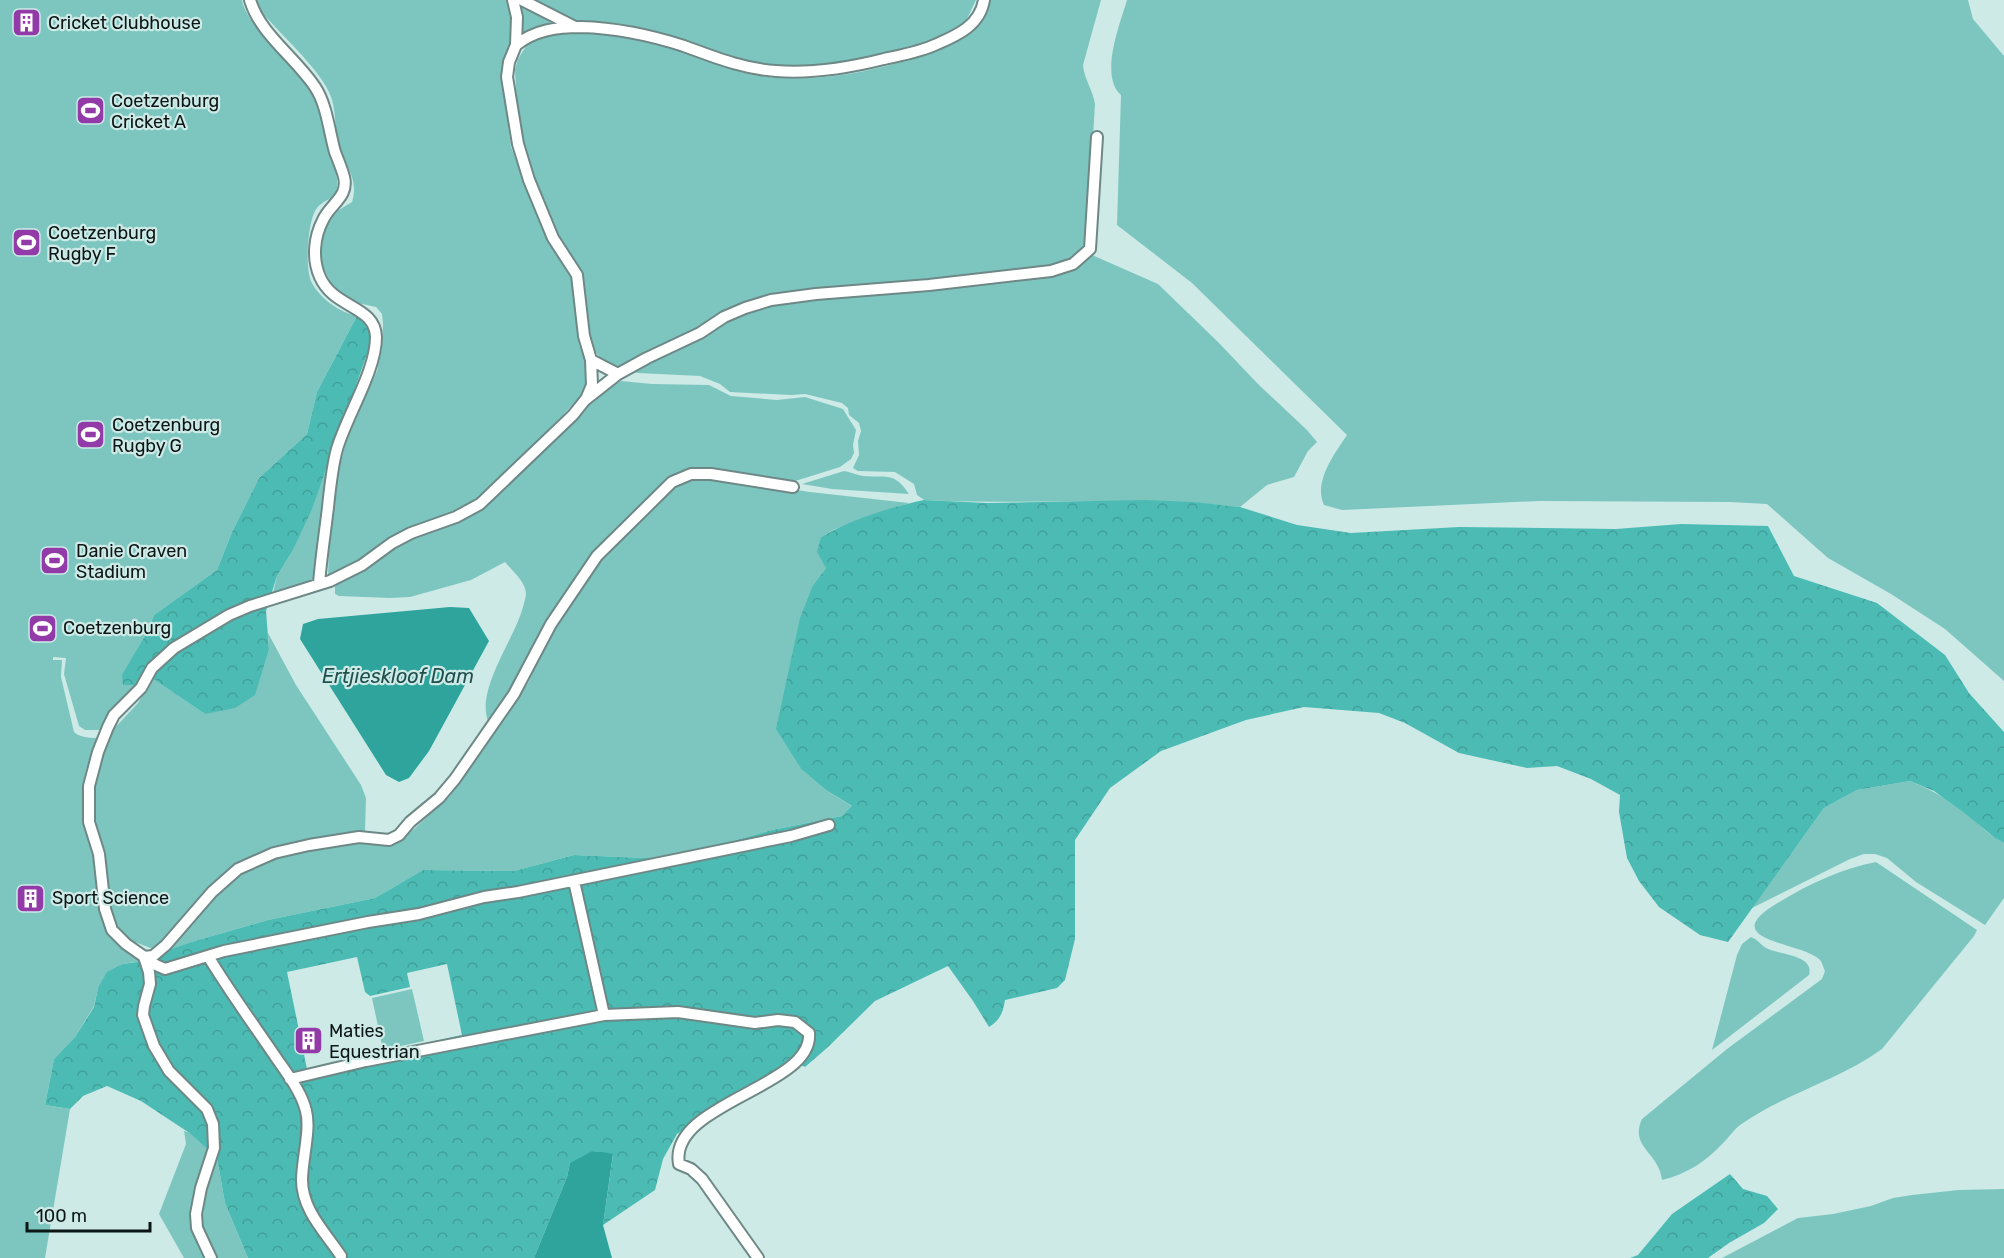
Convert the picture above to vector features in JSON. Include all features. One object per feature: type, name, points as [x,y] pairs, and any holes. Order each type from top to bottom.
[{"type":"street","points":[[250,0],[255,14],[300,66],[316,89],[345,178],[343,194],[323,218],[317,235],[315,256],[321,279],[331,294],[370,319],[376,331],[373,358],[337,449],[319,584]]},
{"type":"street","points":[[513,0],[517,17],[516,45],[509,62],[507,76],[518,144],[529,180],[553,238],[577,275],[584,336],[593,374],[592,385],[585,400]]},
{"type":"street","points":[[522,0],[575,27]]},
{"type":"street","points":[[516,45],[537,32],[566,27],[604,28],[636,33],[681,45],[740,66],[775,71],[808,72],[844,69],[923,50],[956,36],[980,15],[984,0]]},
{"type":"street","points":[[829,825],[791,836],[484,897],[419,914],[368,922],[208,956],[165,969],[126,944],[112,930],[105,909],[99,854],[88,822],[89,786],[114,715],[141,688],[152,668],[174,648],[229,615],[250,606],[330,581],[362,565],[392,543],[411,533],[456,517],[480,504],[573,415],[585,400],[618,374],[700,333],[724,317],[771,300],[1052,271],[1073,264],[1090,249],[1097,137]]},
{"type":"street","points":[[591,360],[618,374]]},
{"type":"street","points":[[144,957],[153,956],[166,945],[212,892],[238,869],[274,853],[309,845],[359,837],[389,840],[399,835],[410,822],[439,798],[455,779],[514,693],[551,624],[597,556],[672,482],[691,474],[711,474],[793,487]]},
{"type":"street","points":[[574,880],[604,1015]]},
{"type":"street","points":[[208,956],[290,1079],[307,1113],[303,1193],[316,1223],[327,1235],[340,1256]]},
{"type":"street","points":[[144,957],[150,984],[143,1015],[154,1046],[169,1071],[207,1109],[213,1124],[214,1148],[201,1188],[196,1214],[197,1228],[211,1258]]},
{"type":"street","points":[[290,1079],[366,1061],[604,1015],[678,1012],[755,1023],[778,1020],[795,1022],[808,1033],[809,1041],[805,1052],[768,1081],[699,1122],[688,1131],[680,1144],[677,1156],[679,1164],[691,1169],[702,1179],[758,1258]]},
{"type":"shaded area","name":"Coetzenburg","points":[[0,0],[242,0],[252,21],[299,74],[317,104],[335,166],[337,183],[334,195],[318,207],[312,219],[308,247],[309,274],[311,281],[324,298],[337,308],[357,316],[317,392],[307,434],[259,478],[232,532],[217,570],[154,615],[123,675],[123,685],[137,685],[104,723],[101,730],[85,730],[79,726],[64,674],[66,658],[53,657],[53,660],[62,660],[61,677],[74,732],[83,737],[100,738],[86,770],[85,791],[96,853],[98,898],[102,917],[113,938],[142,961],[123,964],[98,988],[94,1006],[75,1037],[54,1059],[45,1105],[70,1109],[45,1258],[0,1258]]},
{"type":"shaded area","points":[[255,0],[507,0],[513,36],[504,61],[502,79],[511,147],[545,232],[573,280],[579,344],[587,365],[587,383],[582,395],[484,497],[351,567],[328,576],[329,548],[339,468],[347,439],[377,371],[382,348],[382,314],[376,307],[353,302],[333,288],[319,258],[324,224],[332,214],[352,202],[353,180],[339,146],[329,92],[306,60],[258,8]]},
{"type":"shaded area","points":[[531,0],[976,0],[966,21],[944,36],[912,48],[859,61],[817,66],[769,66],[737,60],[691,42],[642,28],[569,19]]},
{"type":"shaded area","points":[[990,0],[1101,0],[1083,65],[1095,104],[1087,238],[1084,250],[1076,258],[1051,267],[771,296],[619,369],[601,360],[593,348],[588,333],[584,278],[557,236],[534,180],[518,122],[515,70],[518,59],[528,43],[558,32],[592,31],[628,36],[744,73],[790,78],[837,76],[883,67],[958,41],[981,21]]},
{"type":"shaded area","points":[[1127,0],[1968,0],[1973,19],[2004,56],[2004,681],[1945,629],[1891,594],[1828,558],[1767,504],[1539,501],[1342,510],[1324,505],[1321,496],[1323,477],[1347,435],[1192,283],[1117,225],[1121,95],[1115,86],[1111,63],[1116,36]]},
{"type":"shaded area","points":[[517,1],[561,23],[532,30],[519,38]]},
{"type":"shaded area","points":[[1092,255],[1158,284],[1307,430],[1317,442],[1308,451],[1294,477],[1267,485],[1240,507],[1161,502],[924,500],[917,495],[914,484],[895,472],[858,471],[853,468],[859,455],[858,441],[861,431],[859,423],[849,415],[848,408],[842,403],[805,394],[730,392],[720,384],[700,376],[628,371],[747,312],[772,304],[801,299],[901,292],[1060,274],[1075,268]]},
{"type":"shaded area","points":[[621,381],[709,385],[731,396],[777,400],[805,397],[843,409],[856,430],[854,453],[851,459],[840,467],[788,483],[698,468],[676,476],[654,492],[606,539],[550,615],[516,684],[491,721],[488,721],[487,694],[491,680],[518,620],[526,595],[521,580],[505,562],[471,580],[410,597],[339,596],[335,594],[335,583],[386,552],[418,536],[448,526],[487,506],[605,390]]},
{"type":"shaded area","points":[[844,471],[863,476],[889,477],[899,482],[909,494],[832,489],[802,484]]},
{"type":"shaded area","points":[[325,473],[315,579],[273,593],[277,576],[293,550]]},
{"type":"shaded area","points":[[718,478],[810,492],[909,503],[835,529],[821,537],[826,568],[813,585],[802,770],[826,790],[853,807],[842,816],[772,830],[669,859],[574,855],[514,871],[423,870],[375,898],[268,920],[191,942],[169,951],[180,935],[232,877],[268,859],[336,844],[361,842],[381,845],[398,841],[414,829],[450,796],[528,683],[544,648],[588,577],[613,545],[666,493],[689,480]]},
{"type":"shaded area","points":[[268,633],[296,685],[361,785],[366,798],[365,831],[290,843],[242,860],[226,873],[165,942],[153,949],[130,940],[114,925],[108,911],[94,829],[95,777],[110,733],[138,703],[153,678],[205,714],[269,649]]},
{"type":"shaded area","points":[[1910,781],[1951,802],[2004,843],[2004,898],[1985,925],[1916,882],[1887,858],[1875,854],[1864,854],[1850,859],[1752,908],[1824,808],[1857,790]]},
{"type":"shaded area","points":[[1876,862],[1977,930],[1974,936],[1882,1049],[1848,1069],[1760,1112],[1738,1127],[1704,1161],[1680,1174],[1662,1180],[1660,1170],[1639,1136],[1642,1119],[1727,1049],[1822,979],[1825,971],[1819,959],[1809,953],[1766,938],[1757,932],[1755,924],[1762,914],[1803,889],[1839,872]]},
{"type":"shaded area","points":[[1751,937],[1766,948],[1807,963],[1809,975],[1712,1050],[1737,955],[1742,944]]},
{"type":"shaded area","points":[[412,989],[424,1041],[383,1050],[372,998]]},
{"type":"shaded area","points":[[184,1131],[191,1133],[217,1158],[225,1203],[248,1258],[184,1258],[159,1214],[186,1144]]},
{"type":"shaded area","points":[[2004,1189],[2004,1258],[1722,1258],[1798,1218],[1833,1214],[1912,1195],[1959,1190]]},
{"type":"green space","points":[[357,316],[368,328],[371,343],[312,509],[293,550],[277,576],[266,611],[269,649],[255,695],[235,708],[205,714],[145,673],[137,685],[123,685],[122,675],[146,634],[154,615],[217,570],[232,532],[259,478],[307,434],[317,392]]},
{"type":"green space","points":[[924,500],[987,503],[1145,500],[1193,502],[1240,507],[1297,525],[1351,533],[1459,527],[1616,529],[1681,524],[1768,526],[1794,576],[1877,603],[1945,655],[1969,693],[2004,732],[2004,843],[1934,791],[1910,781],[1857,790],[1824,808],[1728,942],[1700,935],[1659,907],[1639,881],[1627,858],[1619,812],[1620,795],[1591,779],[1557,766],[1527,768],[1459,753],[1405,723],[1379,713],[1304,707],[1246,720],[1161,751],[1110,788],[1075,840],[1075,939],[1065,980],[1057,988],[1005,1000],[1000,1016],[989,1027],[948,966],[875,1001],[805,1067],[793,1061],[677,1134],[663,1159],[655,1190],[603,1225],[613,1155],[570,1163],[567,1177],[534,1258],[248,1258],[225,1203],[217,1158],[191,1134],[141,1101],[107,1086],[83,1096],[70,1109],[45,1105],[54,1059],[75,1037],[94,1007],[98,988],[107,972],[123,964],[137,962],[191,942],[268,920],[375,898],[423,870],[514,871],[574,855],[669,859],[772,830],[842,816],[852,806],[826,790],[802,770],[776,729],[800,618],[813,585],[826,568],[817,552],[821,537],[832,531],[885,510]],"holes":[[[357,957],[365,992],[370,996],[410,987],[407,973],[447,964],[462,1035],[307,1069],[287,972]]]},
{"type":"green space","points":[[1730,1174],[1743,1189],[1767,1196],[1778,1209],[1764,1223],[1708,1258],[1630,1258],[1638,1255],[1672,1214]]},
{"type":"water","name":"Ertjieskloof Dam","points":[[450,607],[469,608],[489,641],[429,751],[409,778],[399,782],[386,775],[300,639],[303,624],[318,619]]},
{"type":"water","points":[[591,1152],[613,1154],[603,1225],[612,1258],[534,1258],[567,1177],[570,1163]]},
{"type":"place","name":"Cricket Clubhouse","points":[[27,23]]},
{"type":"place","name":"Coetzenburg Cricket A","points":[[90,111]]},
{"type":"place","name":"Coetzenburg Rugby F","points":[[27,243]]},
{"type":"place","name":"Coetzenburg Rugby G","points":[[91,435]]},
{"type":"place","name":"Danie Craven Stadium","points":[[55,561]]},
{"type":"place","name":"Coetzenburg","points":[[42,628]]},
{"type":"place","name":"Sport Science","points":[[31,898]]},
{"type":"place","name":"Maties Equestrian","points":[[308,1041]]}]
